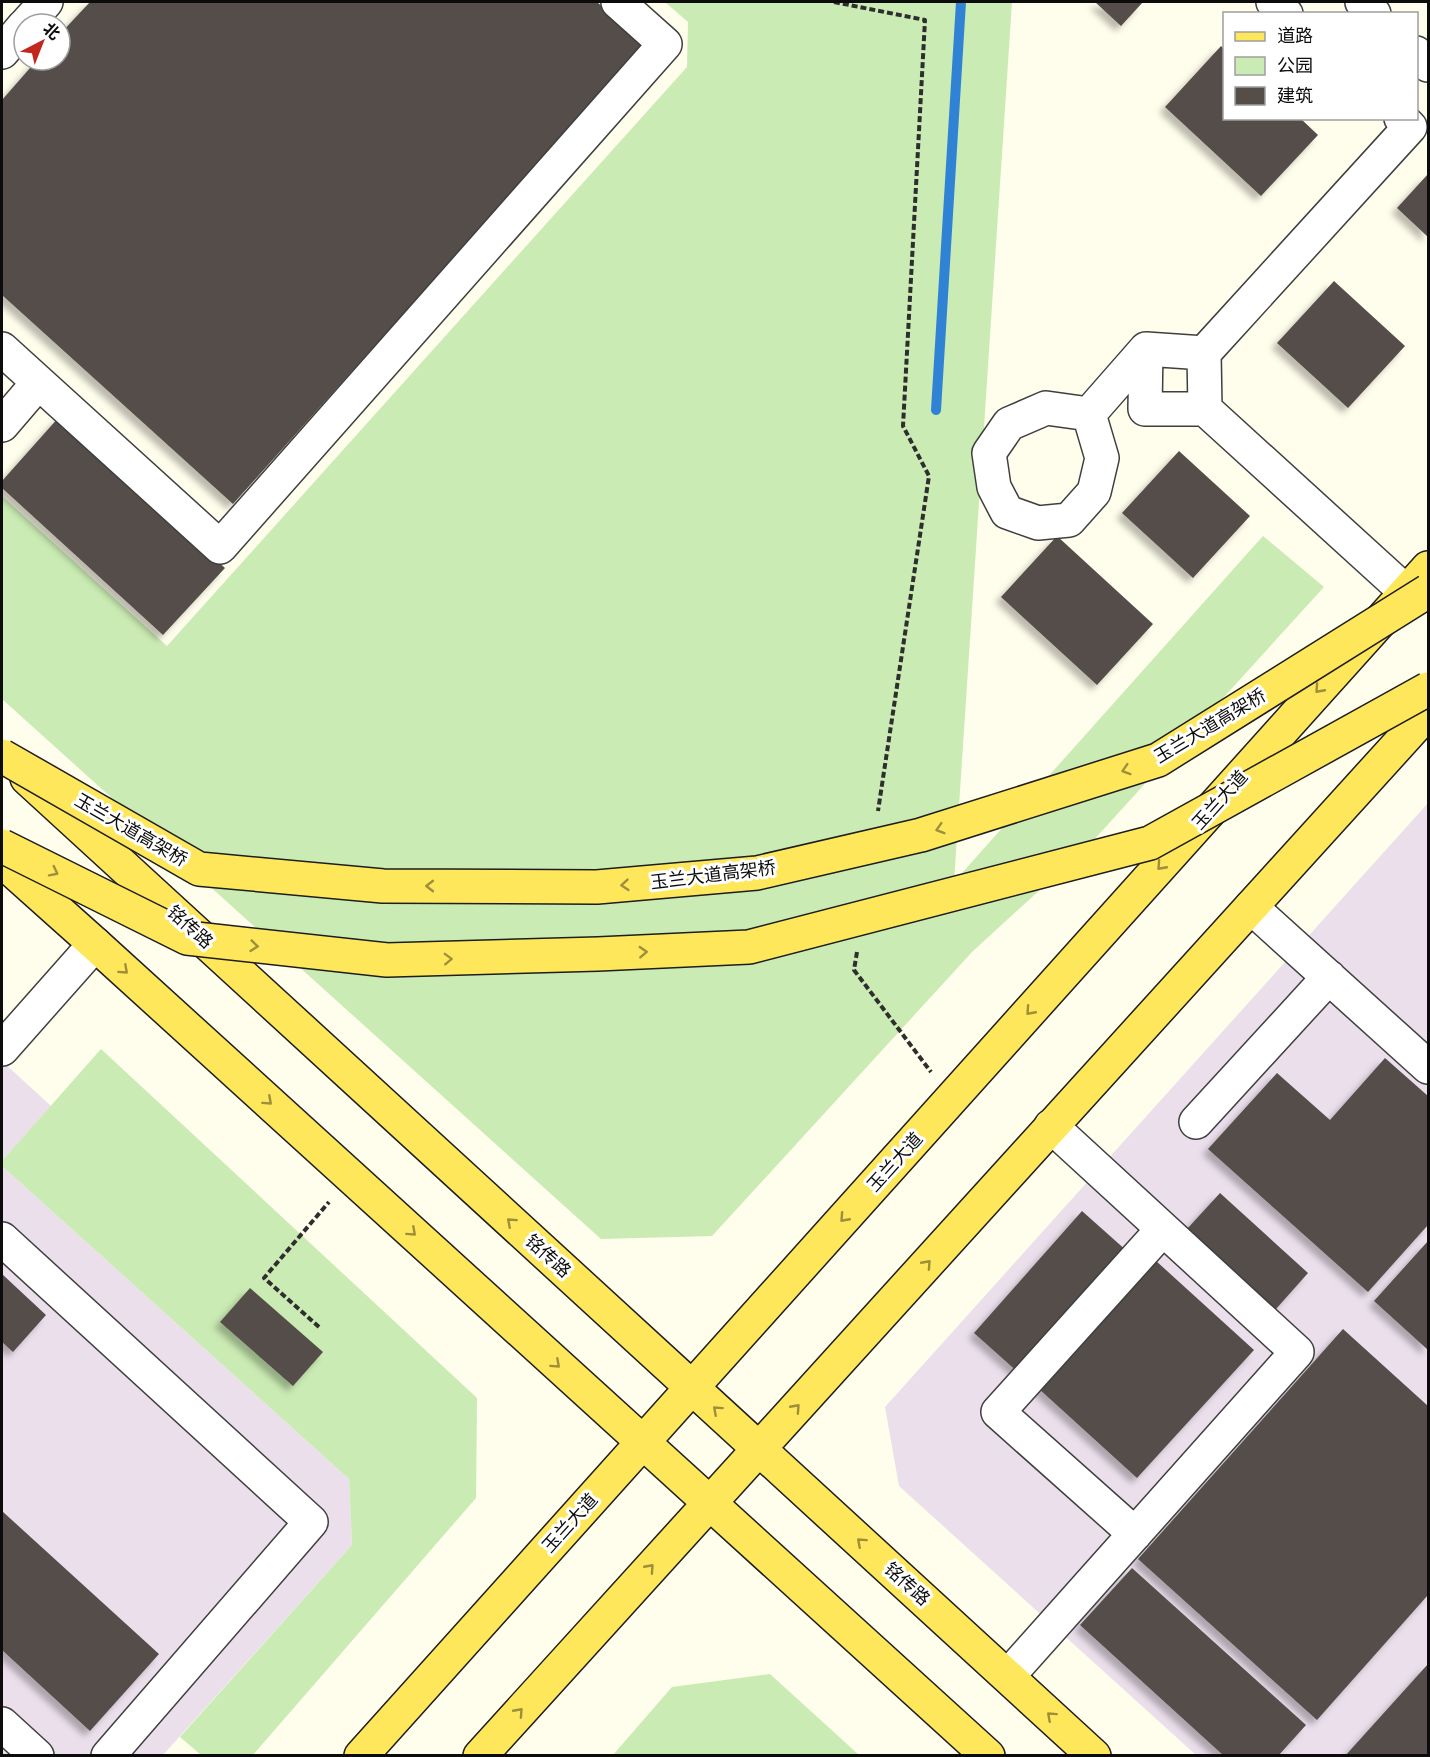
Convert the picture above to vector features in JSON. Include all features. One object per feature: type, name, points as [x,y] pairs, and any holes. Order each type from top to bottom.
[{"type":"main road","name":"玉兰大道","points":[[361,1755],[951,1098],[1418,591],[1428,568]]},
{"type":"main road","name":"玉兰大道高架桥","points":[[2,756],[199,869],[383,886],[597,888],[757,873],[921,835],[1158,760],[1418,591]]},
{"type":"main road","points":[[2,846],[187,938],[387,960],[586,955],[749,947],[1150,843],[1428,689]]},
{"type":"main road","points":[[480,1755],[1428,712]]},
{"type":"main road","name":"铭传路","points":[[2,756],[1094,1755]]},
{"type":"main road","points":[[2,861],[988,1755]]},
{"type":"lane","points":[[2,349],[220,548],[665,44],[618,2]]},
{"type":"lane","points":[[2,52],[12,40]]},
{"type":"lane","points":[[1205,409],[1204,353],[1410,127],[1403,120]]},
{"type":"lane","points":[[1146,349],[1204,353]]},
{"type":"lane","points":[[1146,349],[1145,410],[1205,409],[1418,591]]},
{"type":"lane","points":[[1089,414],[1146,349]]},
{"type":"lane","points":[[2,425],[38,383]]},
{"type":"lane","points":[[1251,907],[1428,1067]]},
{"type":"lane","points":[[2,1049],[95,944]]},
{"type":"lane","points":[[1196,1122],[1329,977]]},
{"type":"lane","points":[[1008,1676],[1297,1352],[1051,1126]]},
{"type":"lane","points":[[1135,1534],[998,1412],[1163,1229]]},
{"type":"lane","points":[[2,1239],[311,1522],[108,1755]]},
{"type":"lane","points":[[2,1724],[37,1755]]},
{"type":"path","points":[[834,2],[925,20],[903,426],[929,476],[877,817]]},
{"type":"path","points":[[858,947],[854,970],[951,1098]]},
{"type":"path","points":[[319,1328],[264,1278],[351,1176]]},
{"type":"shaded area","points":[[1428,803],[1428,1755],[1196,1755],[899,1486],[885,1407]]},
{"type":"shaded area","points":[[2,1061],[51,1106],[2,1161]]},
{"type":"shaded area","points":[[2,1166],[349,1479],[352,1545],[163,1755],[2,1755]]},
{"type":"green space","points":[[665,2],[1012,2],[954,882],[1263,536],[1324,587],[1091,843],[972,952],[712,1236],[601,1239],[2,699],[2,496],[167,646],[687,67],[688,22]]},
{"type":"green space","points":[[101,1049],[477,1398],[476,1498],[253,1755],[201,1755],[180,1737],[352,1545],[349,1479],[2,1166],[2,1161]]},
{"type":"green space","points":[[770,1674],[859,1755],[613,1755],[672,1687]]},
{"type":"building","points":[[90,2],[597,2],[645,44],[233,504],[2,295],[2,100],[26,72],[72,72],[72,21]]},
{"type":"building","points":[[1095,2],[1143,2],[1121,26]]},
{"type":"building","points":[[1221,46],[1223,48],[1223,120],[1302,120],[1318,135],[1261,196],[1165,107]]},
{"type":"building","points":[[1428,174],[1428,237],[1397,208]]},
{"type":"building","points":[[1334,281],[1405,346],[1348,408],[1277,343]]},
{"type":"building","points":[[59,417],[225,568],[163,635],[2,488],[2,481]]},
{"type":"building","points":[[1179,451],[1250,516],[1193,578],[1122,513]]},
{"type":"building","points":[[1057,536],[1153,624],[1097,685],[1001,597]]},
{"type":"building","points":[[1385,1058],[1428,1096],[1428,1225],[1368,1292],[1208,1149],[1277,1073],[1330,1120]]},
{"type":"building","points":[[1220,1193],[1308,1273],[1276,1309],[1187,1229]]},
{"type":"building","points":[[1082,1211],[1128,1252],[1020,1374],[974,1333]]},
{"type":"building","points":[[1428,1241],[1428,1350],[1374,1301]]},
{"type":"building","points":[[1155,1260],[1254,1350],[1137,1478],[1038,1388]]},
{"type":"building","points":[[2,1274],[46,1315],[13,1352],[2,1342]]},
{"type":"building","points":[[250,1288],[323,1352],[293,1386],[220,1322]]},
{"type":"building","points":[[1343,1329],[1428,1406],[1428,1595],[1317,1720],[1138,1559]]},
{"type":"building","points":[[2,1511],[159,1654],[90,1731],[2,1650]]},
{"type":"building","points":[[1132,1568],[1306,1725],[1278,1756],[1224,1756],[1080,1625]]},
{"type":"building","points":[[1428,1664],[1428,1756],[1345,1756]]},
{"type":"waterway","points":[[936,410],[961,2]]}]
